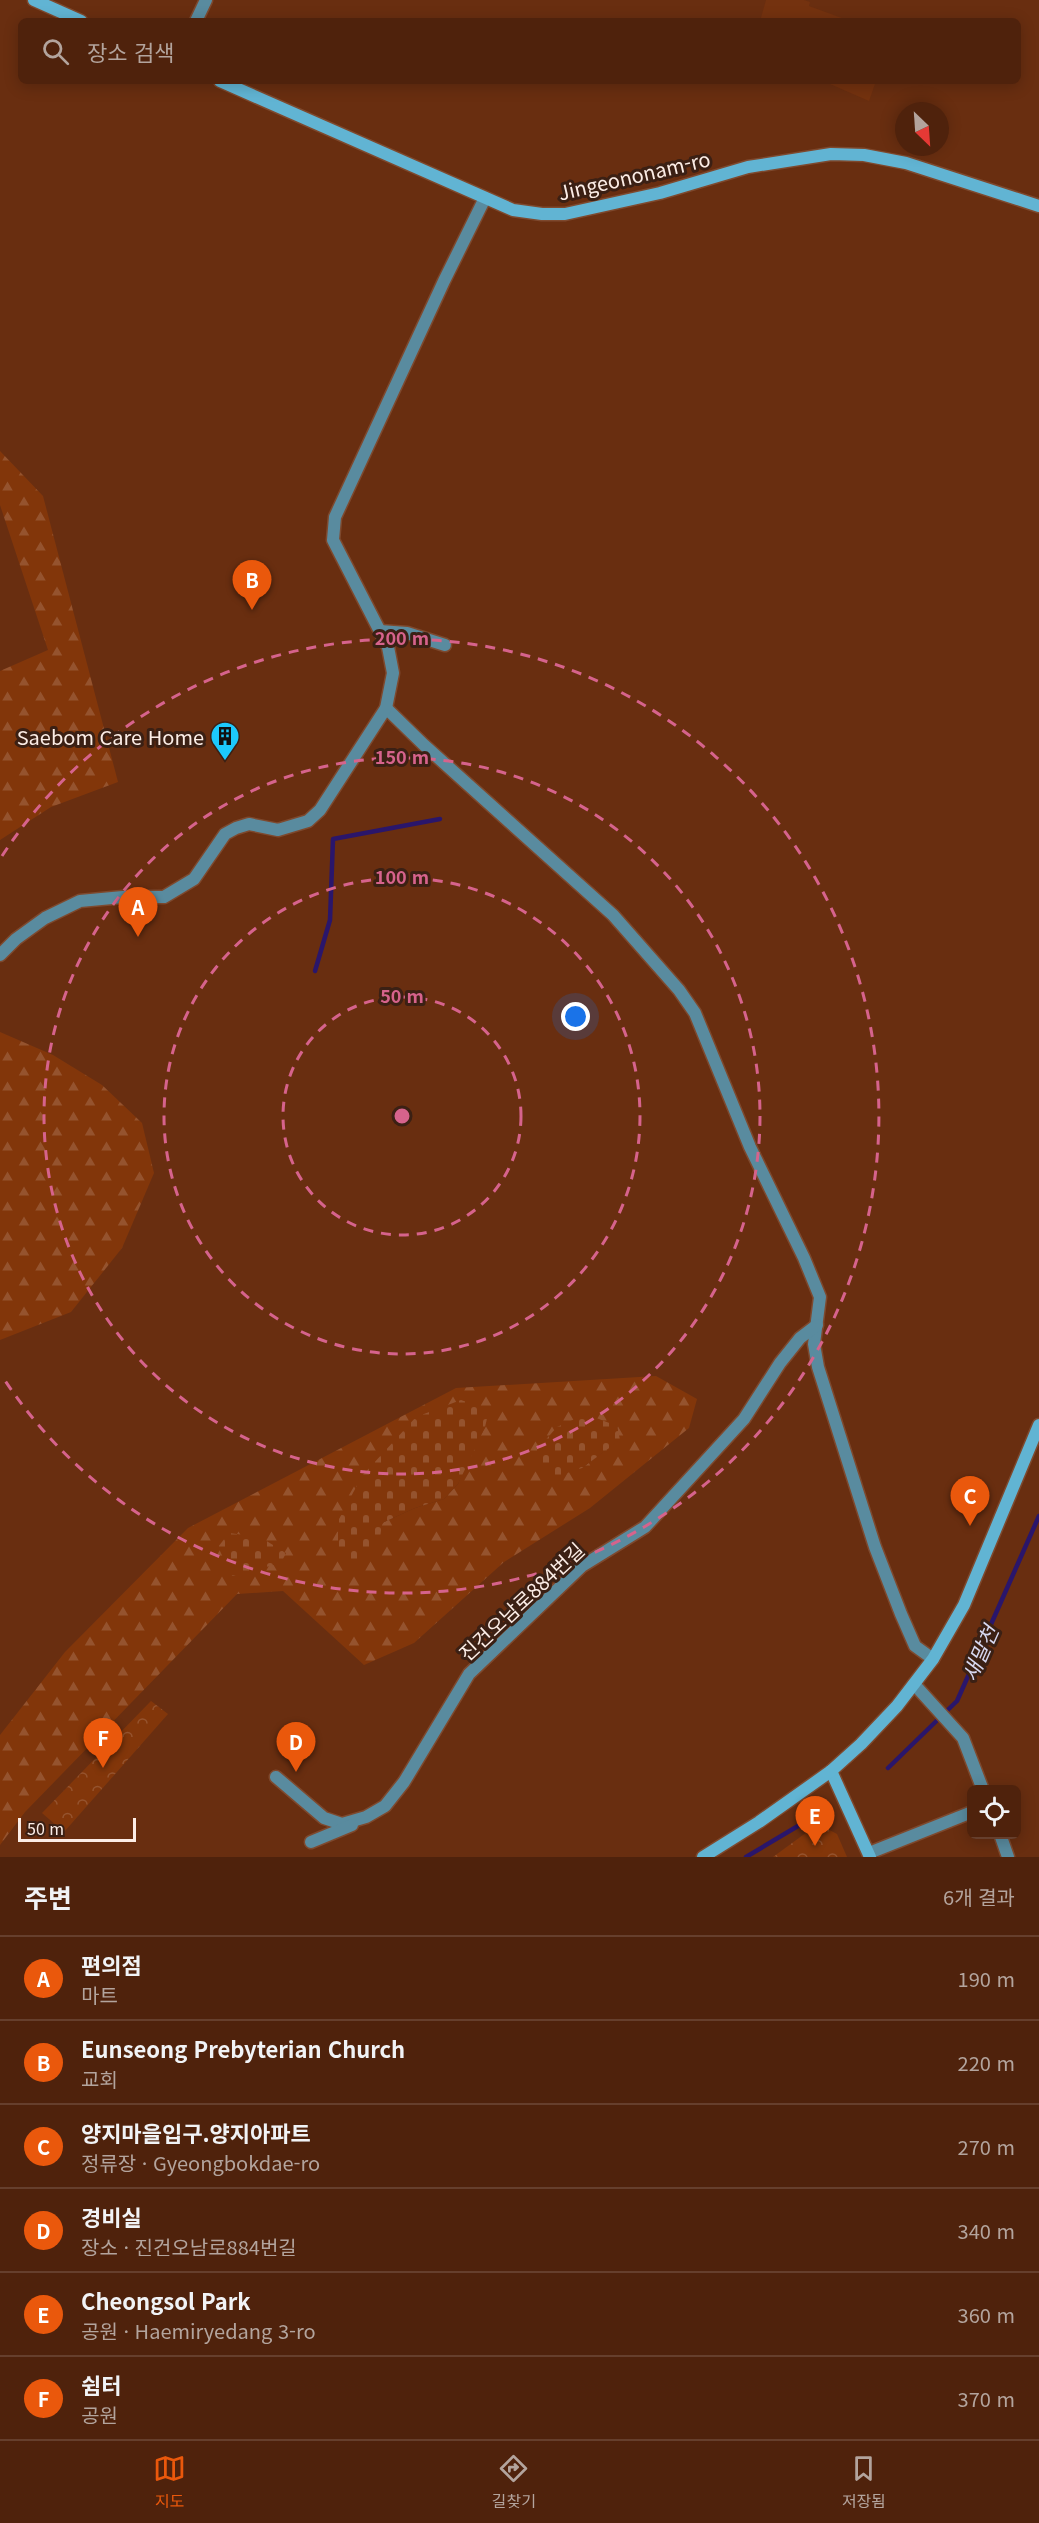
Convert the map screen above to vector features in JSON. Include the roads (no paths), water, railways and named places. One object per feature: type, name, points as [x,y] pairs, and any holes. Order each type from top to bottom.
[{"type":"main road","points":[[34,0],[74,18]]},
{"type":"main road","name":"Jingeononam-ro","points":[[227,84],[513,210],[542,214],[565,213],[660,193],[748,167],[831,154],[864,155],[906,163],[1039,206]]},
{"type":"main road","points":[[702,1857],[759,1822],[831,1772],[882,1723],[914,1684],[933,1659],[973,1586],[1039,1425]]},
{"type":"main road","points":[[831,1772],[869,1855]]},
{"type":"street","points":[[197,18],[206,0]]},
{"type":"street","points":[[0,955],[16,939],[45,918],[80,901],[123,897],[164,897],[194,879],[225,834],[236,828],[249,824],[278,830],[308,822],[320,810],[386,708],[393,673],[390,654],[333,540],[335,517],[444,280],[485,198]]},
{"type":"street","points":[[380,631],[407,633],[445,645]]},
{"type":"street","points":[[386,708],[613,915],[679,990],[695,1014],[750,1147],[804,1258],[820,1297],[814,1344],[818,1367],[875,1546],[915,1646],[933,1659]]},
{"type":"street","name":"진건오남로884번길","points":[[276,1778],[324,1818],[342,1824],[366,1817],[385,1806],[405,1782],[469,1674],[582,1566],[645,1527],[744,1419],[780,1363],[800,1338],[818,1325]]},
{"type":"street","points":[[914,1684],[963,1738],[981,1785]]},
{"type":"street","points":[[869,1855],[967,1814]]},
{"type":"street","points":[[311,1842],[366,1817]]},
{"type":"street","points":[[1002,1839],[1008,1857]]},
{"type":"waterway","points":[[315,971],[330,920],[333,839],[440,819]]},
{"type":"waterway","name":"새말천","points":[[888,1768],[957,1701],[1039,1516]]},
{"type":"waterway","name":"새말천","points":[[746,1857],[808,1820]]},
{"type":"place","name":"Eunseong Prebyterian Church","points":[[252,610]]},
{"type":"place","name":"Saebom Care Home","points":[[225,762]]},
{"type":"place","name":"편의점","points":[[138,937]]},
{"type":"place","name":"양지마을입구.양지아파트","points":[[970,1526]]},
{"type":"place","name":"쉼터","points":[[103,1768]]},
{"type":"place","name":"경비실","points":[[296,1772]]},
{"type":"place","name":"Cheongsol Park","points":[[815,1846]]}]
